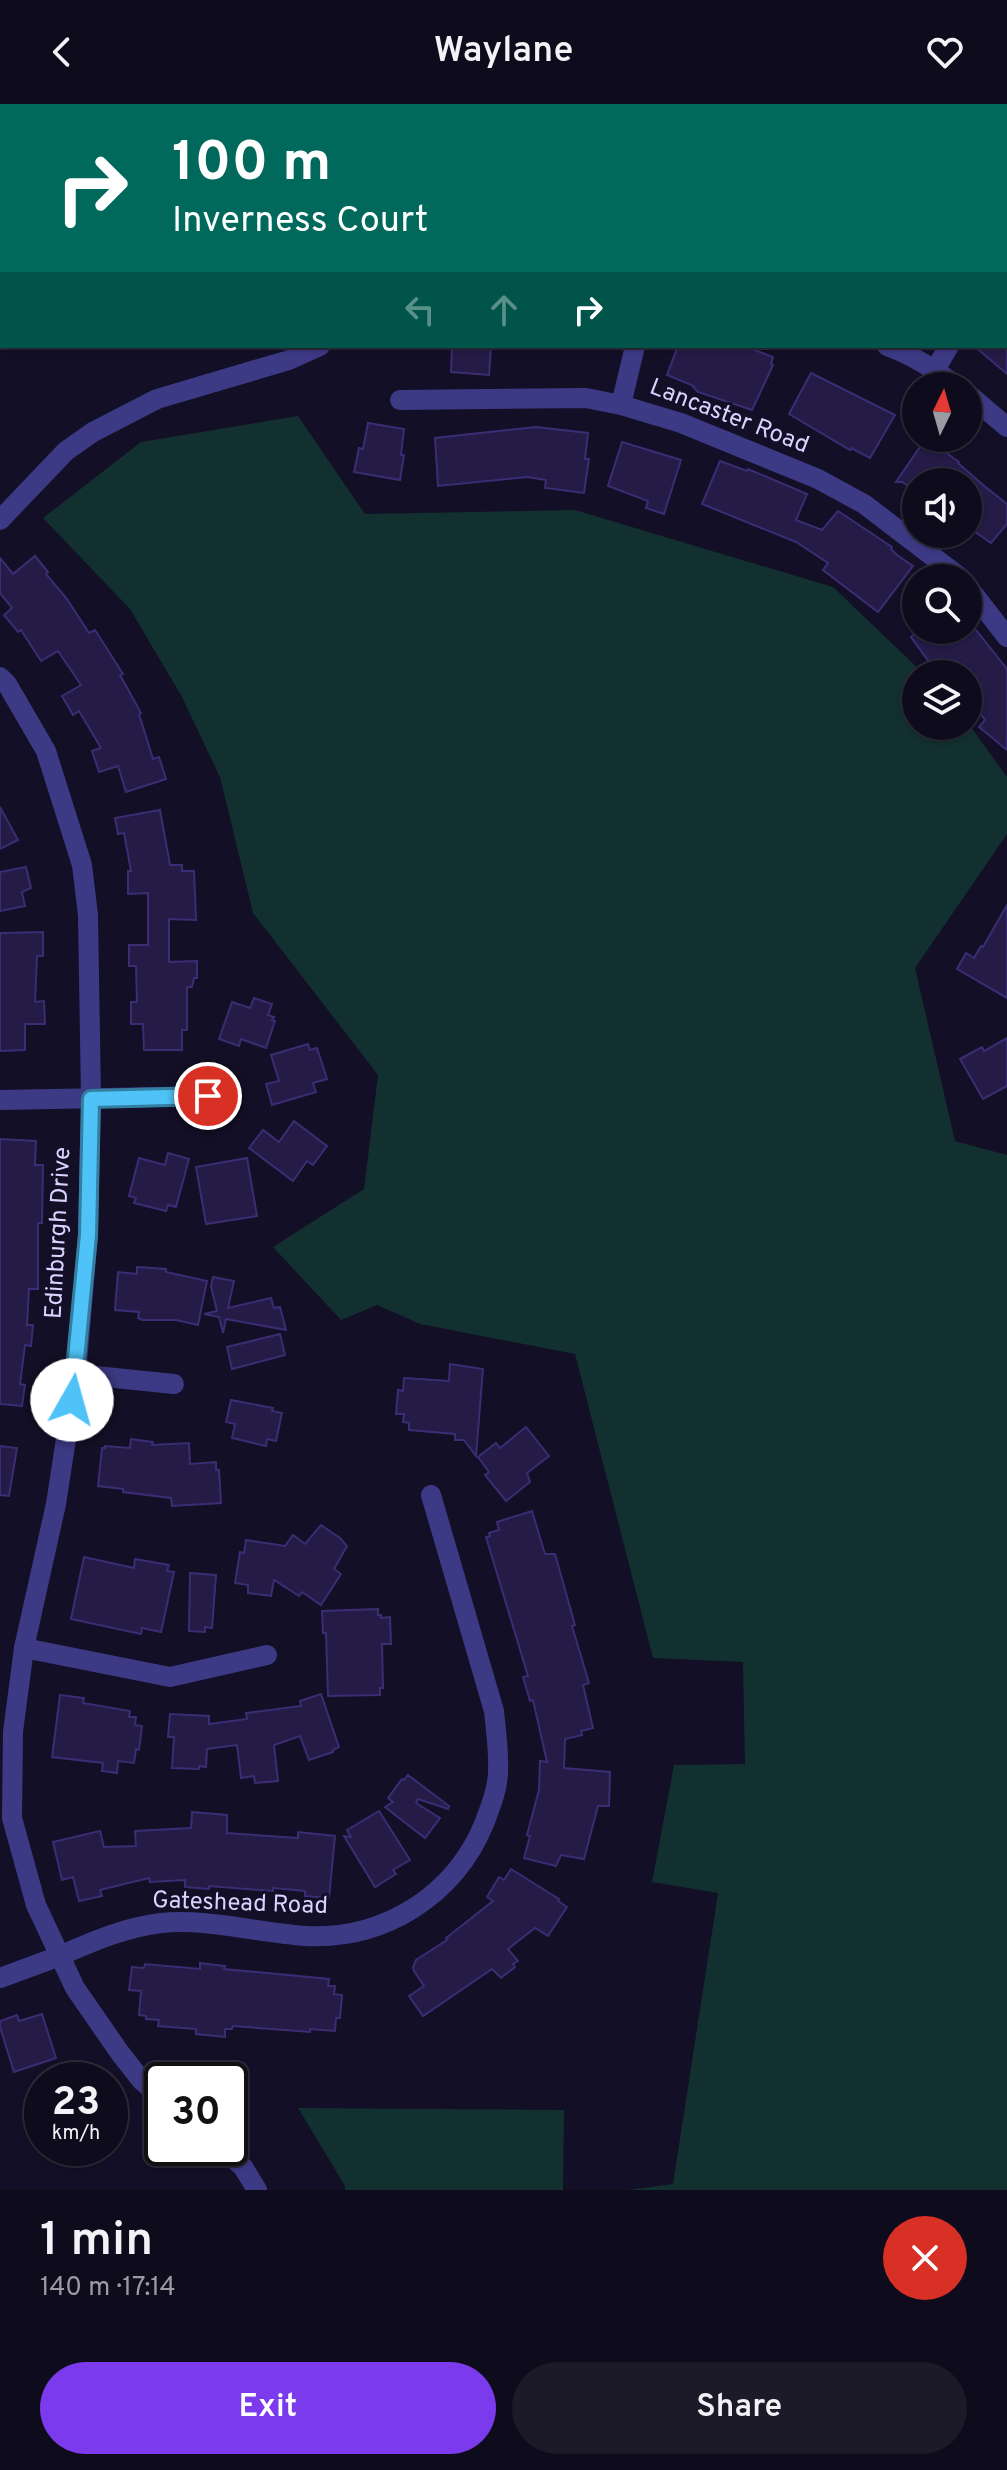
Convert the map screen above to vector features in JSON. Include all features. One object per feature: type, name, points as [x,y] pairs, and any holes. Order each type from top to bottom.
[{"type":"street","points":[[0,520],[66,451],[93,432],[157,399],[289,360],[316,348]]},
{"type":"street","points":[[621,405],[635,348]]},
{"type":"street","points":[[893,348],[938,372]]},
{"type":"street","points":[[935,370],[948,348]]},
{"type":"street","name":"Lancaster Road","points":[[400,400],[586,398],[681,423],[818,479],[864,504],[943,564]]},
{"type":"street","points":[[982,406],[1007,427]]},
{"type":"street","points":[[982,605],[1007,637]]},
{"type":"street","name":"Edinburgh Drive","points":[[0,677],[46,751],[82,865],[88,915],[91,1099],[88,1235],[76,1374],[56,1504],[24,1648],[13,1732],[12,1818],[36,1905],[59,1956],[75,1988],[144,2083]]},
{"type":"street","points":[[0,1100],[208,1096]]},
{"type":"street","points":[[76,1374],[174,1384]]},
{"type":"street","name":"Gateshead Road","points":[[0,1978],[86,1943],[164,1923],[308,1936],[356,1933],[388,1923],[414,1909],[462,1865],[478,1839],[490,1810],[499,1774],[497,1735],[494,1711],[431,1495]]},
{"type":"street","points":[[24,1648],[170,1677],[267,1655]]},
{"type":"street","points":[[242,2166],[257,2190]]},
{"type":"green space","points":[[298,416],[365,514],[575,510],[833,587],[909,660],[902,660],[902,740],[980,740],[1007,777],[1007,834],[915,968],[955,1141],[1007,1155],[1007,2190],[629,2190],[673,2184],[718,1893],[652,1882],[674,1765],[745,1764],[743,1662],[653,1658],[575,1354],[420,1324],[377,1305],[341,1320],[273,1247],[364,1189],[378,1075],[253,913],[220,777],[182,697],[130,609],[43,518],[141,442]]},
{"type":"green space","points":[[298,2108],[564,2110],[563,2190],[345,2190]]},
{"type":"building","points":[[452,348],[491,348],[489,375],[451,372]]},
{"type":"building","points":[[677,348],[753,348],[773,357],[773,365],[752,410],[698,392],[694,386],[667,375]]},
{"type":"building","points":[[976,348],[1007,348],[1007,374]]},
{"type":"building","points":[[811,373],[895,415],[870,458],[850,450],[789,414]]},
{"type":"building","points":[[368,423],[404,429],[400,480],[354,472]]},
{"type":"building","points":[[536,427],[588,433],[585,459],[589,459],[584,493],[545,488],[546,480],[527,477],[438,486],[435,438]]},
{"type":"building","points":[[622,442],[681,460],[664,514],[646,508],[648,501],[608,486]]},
{"type":"building","points":[[916,452],[945,452],[964,468],[906,468]]},
{"type":"building","points":[[720,461],[748,469],[807,494],[796,520],[822,530],[838,511],[892,547],[897,555],[910,564],[902,564],[902,580],[878,612],[823,570],[828,563],[796,542],[702,504]]},
{"type":"building","points":[[982,484],[1007,504],[1007,524],[991,543],[982,537]]},
{"type":"building","points":[[35,556],[89,633],[95,630],[123,674],[120,675],[141,713],[153,759],[159,757],[166,779],[126,792],[118,766],[99,772],[92,751],[101,748],[79,711],[73,715],[62,696],[81,685],[58,651],[41,661],[21,630],[18,632],[4,615],[12,608],[0,593],[0,558],[13,574]]},
{"type":"building","points":[[982,638],[1007,669],[1007,750],[982,729],[985,720],[982,716],[982,660],[928,660],[916,644],[982,644]]},
{"type":"building","points":[[0,807],[18,840],[0,849]]},
{"type":"building","points":[[160,810],[170,865],[182,865],[182,871],[194,871],[196,920],[169,919],[169,962],[197,961],[197,978],[194,978],[192,987],[187,987],[187,1030],[182,1030],[182,1050],[144,1050],[143,1024],[131,1024],[131,1002],[137,1002],[136,966],[129,966],[129,945],[148,945],[148,893],[128,894],[128,871],[131,871],[124,833],[118,834],[115,818]]},
{"type":"building","points":[[26,867],[31,888],[22,892],[25,906],[0,911],[0,872]]},
{"type":"building","points":[[1007,905],[1007,998],[957,969],[966,953],[974,958],[983,947]]},
{"type":"building","points":[[43,932],[43,956],[37,956],[35,1002],[44,1001],[45,1024],[25,1024],[25,1050],[0,1051],[0,933]]},
{"type":"building","points":[[254,998],[272,1004],[268,1015],[275,1021],[266,1048],[241,1039],[239,1046],[219,1039],[232,1002],[250,1008]]},
{"type":"building","points":[[1007,1038],[1007,1086],[983,1099],[960,1059],[982,1047],[984,1051]]},
{"type":"building","points":[[308,1044],[310,1050],[317,1048],[327,1079],[313,1083],[316,1092],[272,1105],[266,1084],[279,1081],[271,1055]]},
{"type":"building","points":[[294,1121],[327,1146],[313,1165],[307,1161],[293,1181],[249,1148],[263,1130],[279,1142]]},
{"type":"building","points":[[0,1139],[36,1141],[35,1165],[43,1165],[42,1223],[38,1223],[38,1289],[29,1289],[27,1325],[33,1325],[31,1346],[25,1345],[20,1384],[25,1385],[22,1406],[0,1404]]},
{"type":"building","points":[[168,1153],[189,1159],[176,1207],[168,1205],[166,1211],[134,1203],[136,1198],[129,1196],[139,1158],[165,1165]]},
{"type":"building","points":[[247,1158],[257,1216],[206,1224],[196,1167]]},
{"type":"building","points":[[137,1267],[166,1269],[166,1272],[207,1281],[198,1325],[176,1320],[142,1320],[138,1318],[139,1312],[115,1310],[118,1272],[137,1274]]},
{"type":"building","points":[[213,1277],[234,1281],[228,1308],[271,1298],[274,1308],[280,1307],[286,1330],[226,1319],[223,1333],[219,1317],[204,1314],[217,1311],[211,1287]]},
{"type":"building","points":[[280,1334],[285,1355],[232,1369],[227,1347]]},
{"type":"building","points":[[450,1364],[483,1369],[476,1456],[464,1440],[455,1440],[455,1434],[409,1430],[409,1423],[403,1422],[404,1414],[396,1414],[398,1390],[403,1391],[404,1378],[449,1381]]},
{"type":"building","points":[[231,1400],[273,1408],[272,1411],[282,1413],[276,1441],[267,1439],[266,1446],[232,1438],[235,1424],[226,1422]]},
{"type":"building","points":[[526,1427],[549,1456],[527,1473],[530,1482],[506,1501],[485,1475],[489,1472],[478,1457],[496,1443],[500,1448]]},
{"type":"building","points":[[131,1439],[153,1442],[152,1445],[189,1443],[190,1464],[216,1462],[221,1503],[172,1506],[171,1498],[98,1486],[102,1448],[130,1448]]},
{"type":"building","points":[[0,1446],[17,1448],[9,1496],[0,1495]]},
{"type":"building","points":[[532,1511],[545,1554],[555,1554],[589,1683],[583,1685],[593,1728],[581,1731],[582,1735],[565,1739],[564,1768],[610,1772],[609,1806],[598,1806],[584,1859],[561,1855],[556,1866],[524,1858],[539,1790],[540,1761],[547,1762],[533,1700],[530,1701],[523,1677],[528,1676],[486,1537],[499,1530],[497,1522]]},
{"type":"building","points":[[321,1525],[347,1546],[334,1569],[341,1574],[321,1605],[302,1592],[299,1596],[274,1580],[271,1596],[248,1593],[248,1585],[235,1583],[240,1552],[244,1553],[246,1540],[285,1546],[293,1535],[305,1544]]},
{"type":"building","points":[[84,1557],[134,1568],[135,1559],[169,1565],[167,1571],[174,1572],[161,1632],[142,1628],[141,1634],[71,1619]]},
{"type":"building","points":[[190,1573],[216,1575],[212,1628],[205,1627],[205,1632],[189,1631]]},
{"type":"building","points":[[378,1609],[381,1618],[390,1617],[391,1644],[382,1644],[383,1688],[380,1688],[380,1695],[328,1696],[326,1633],[323,1633],[322,1611]]},
{"type":"building","points":[[321,1694],[339,1747],[309,1760],[300,1736],[274,1745],[278,1781],[255,1783],[254,1776],[241,1778],[237,1745],[207,1749],[206,1767],[172,1768],[174,1737],[168,1737],[170,1714],[209,1716],[209,1724],[247,1719],[246,1713],[301,1706],[300,1701]]},
{"type":"building","points":[[60,1695],[84,1698],[83,1703],[130,1711],[129,1717],[136,1717],[135,1725],[142,1726],[134,1763],[118,1761],[117,1773],[102,1771],[103,1763],[52,1757]]},
{"type":"building","points":[[408,1775],[449,1806],[448,1809],[418,1799],[416,1803],[440,1818],[425,1838],[385,1807],[393,1802],[388,1798]]},
{"type":"building","points":[[379,1811],[410,1860],[393,1870],[396,1874],[375,1887],[344,1836],[351,1837],[347,1830]]},
{"type":"building","points":[[192,1812],[227,1815],[227,1833],[298,1838],[298,1832],[335,1836],[329,1898],[305,1896],[305,1891],[273,1888],[273,1891],[185,1887],[185,1880],[150,1882],[149,1878],[100,1890],[102,1896],[79,1901],[73,1877],[62,1880],[53,1842],[100,1831],[104,1847],[136,1846],[135,1831],[191,1828]]},
{"type":"building","points":[[511,1869],[567,1907],[548,1936],[535,1928],[508,1949],[518,1961],[501,1978],[492,1969],[423,2016],[409,1996],[424,1986],[414,1971],[416,1960],[447,1940],[493,1901],[487,1897],[499,1877],[504,1880]]},
{"type":"building","points":[[200,1963],[225,1966],[224,1969],[329,1979],[328,1986],[335,1986],[334,1994],[342,1995],[340,2018],[336,2018],[335,2031],[233,2026],[232,2029],[225,2029],[225,2037],[196,2034],[196,2029],[158,2026],[159,2020],[139,2015],[141,1991],[129,1990],[132,1967],[144,1968],[145,1964],[200,1969]]},
{"type":"building","points":[[42,2014],[56,2058],[44,2062],[24,2062],[24,2069],[14,2072],[0,2021],[17,2015],[19,2021]]},
{"type":"route","points":[[72,1400],[88,1235],[91,1099],[208,1096]]}]
